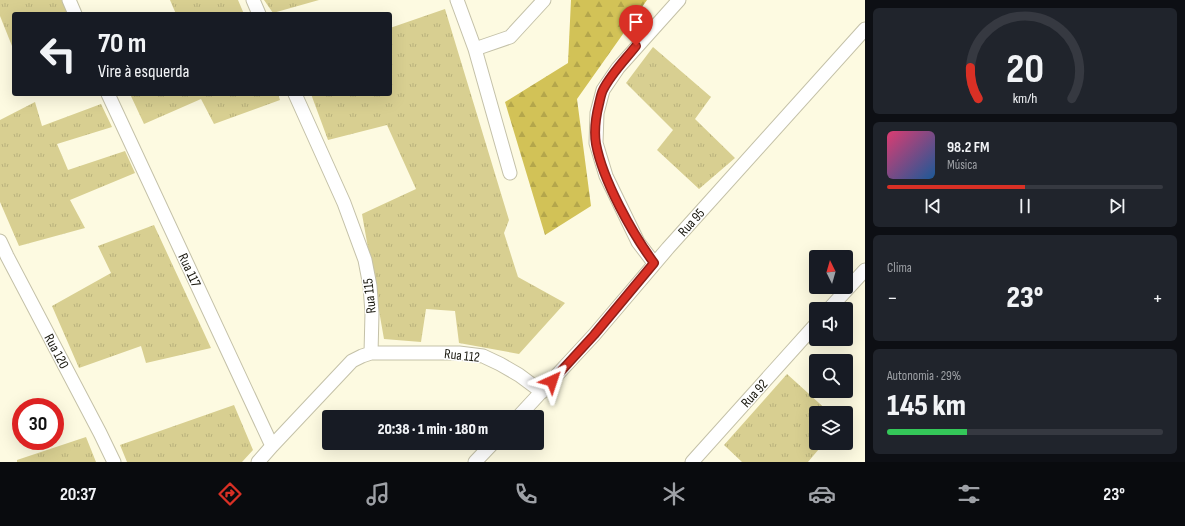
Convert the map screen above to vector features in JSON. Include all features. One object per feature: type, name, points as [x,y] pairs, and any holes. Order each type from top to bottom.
[{"type":"street","points":[[69,0],[74,12]]},
{"type":"street","points":[[253,0],[258,12]]},
{"type":"street","points":[[457,0],[475,49],[510,173]]},
{"type":"street","points":[[475,49],[510,36],[544,0]]},
{"type":"street","points":[[654,263],[638,242],[613,192],[601,162],[596,143],[597,113],[603,90],[618,68],[679,0]]},
{"type":"street","name":"Rua 95","points":[[525,410],[594,335],[654,263],[865,28]]},
{"type":"street","name":"Rua 117","points":[[109,96],[272,446]]},
{"type":"street","name":"Rua 115","points":[[296,96],[344,203],[365,260],[370,286],[372,313],[371,353]]},
{"type":"street","name":"Rua 120","points":[[0,241],[114,462]]},
{"type":"street","points":[[836,302],[865,270]]},
{"type":"street","name":"Rua 92","points":[[692,462],[809,332]]},
{"type":"street","points":[[258,462],[352,361],[371,353]]},
{"type":"street","name":"Rua 112","points":[[371,353],[460,353],[483,356],[519,375],[542,392]]},
{"type":"street","points":[[480,460],[488,450]]},
{"type":"green space","points":[[0,0],[62,0],[67,12],[12,12],[12,46],[0,16]]},
{"type":"green space","points":[[170,0],[238,0],[243,12],[175,12]]},
{"type":"green space","points":[[264,0],[319,0],[277,12],[272,12]]},
{"type":"green space","points":[[571,0],[647,0],[577,99],[591,206],[545,235],[505,102],[568,63]]},
{"type":"green space","points":[[445,9],[509,220],[504,233],[518,277],[565,303],[519,354],[459,343],[455,311],[426,309],[421,342],[384,339],[362,214],[416,189],[387,125],[328,140],[312,96],[392,96],[392,27]]},
{"type":"green space","points":[[653,47],[711,97],[695,119],[735,158],[699,189],[657,150],[673,130],[626,83]]},
{"type":"green space","points":[[131,96],[279,96],[280,100],[214,124],[201,99],[144,124]]},
{"type":"green space","points":[[35,102],[42,126],[101,104],[112,127],[57,144],[68,170],[125,151],[135,173],[70,200],[85,228],[19,246],[0,202],[0,120]]},
{"type":"green space","points":[[154,225],[211,348],[146,363],[141,346],[79,368],[52,306],[111,273],[98,246]]},
{"type":"green space","points":[[787,374],[809,394],[809,398],[813,398],[822,406],[809,406],[809,450],[818,450],[808,462],[742,462],[724,445]]},
{"type":"green space","points":[[234,405],[253,450],[242,462],[127,462],[120,445]]},
{"type":"green space","points":[[86,437],[96,462],[17,462],[17,460],[47,450],[64,450],[64,444]]},
{"type":"route","points":[[552,381],[594,335],[654,263],[638,242],[613,192],[601,162],[596,143],[597,113],[603,90],[618,68],[636,46]]}]
